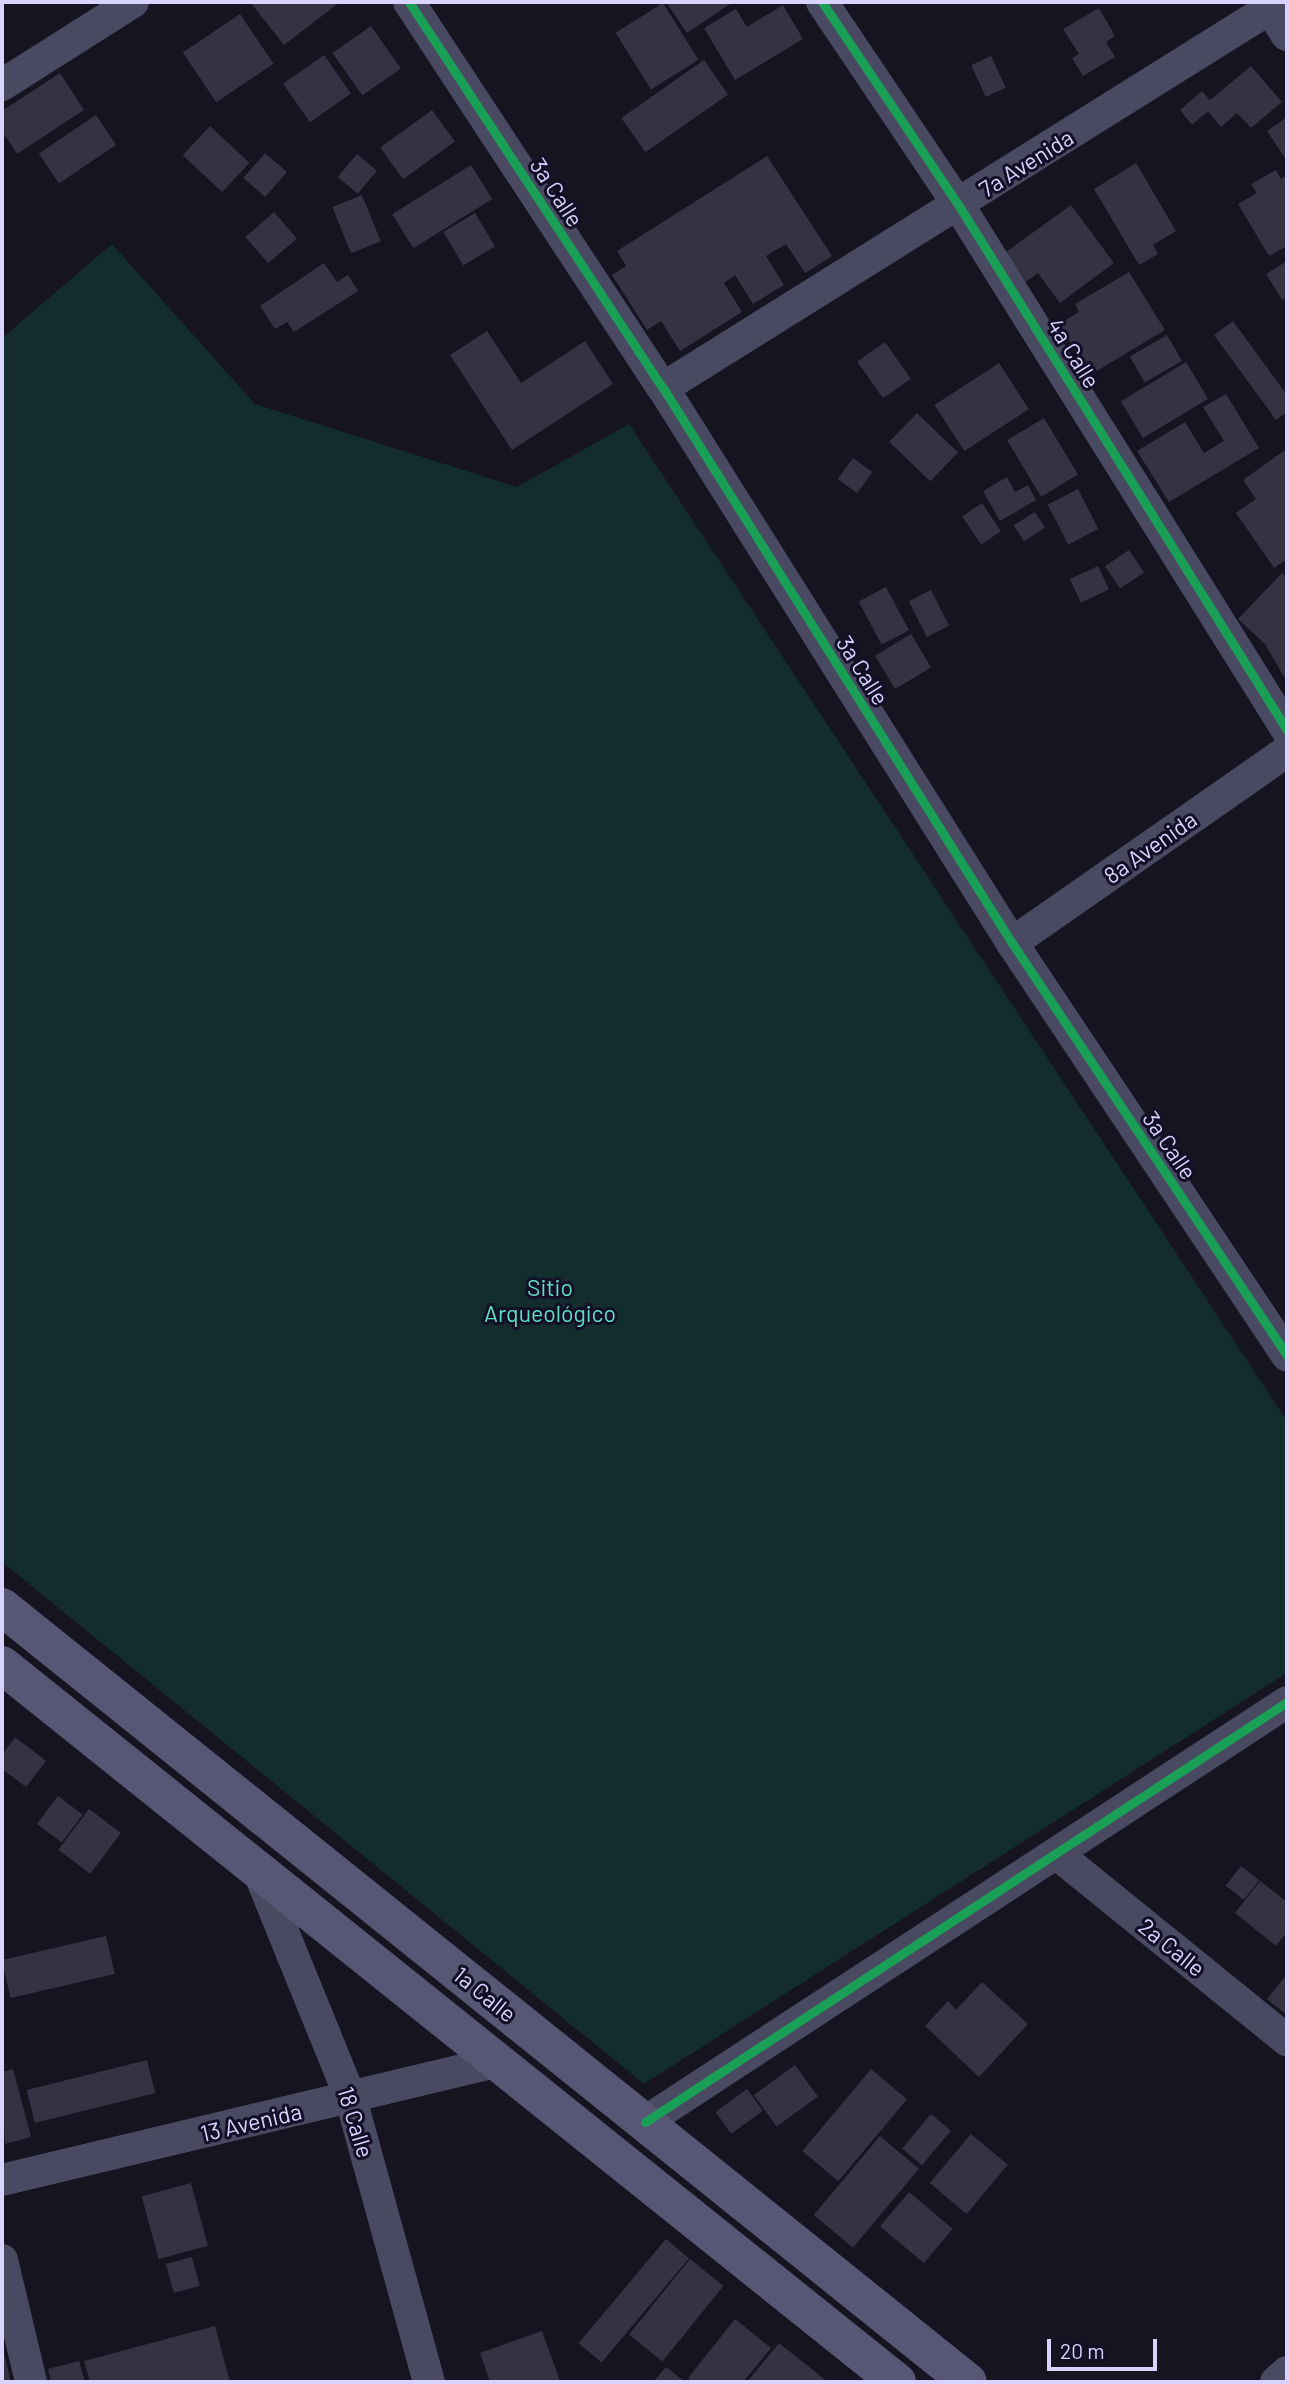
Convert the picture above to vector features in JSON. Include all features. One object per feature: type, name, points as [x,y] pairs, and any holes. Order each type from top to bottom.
[{"type":"main road","name":"1a Calle","points":[[2,1607],[968,2382]]},
{"type":"main road","name":"1a Calle","points":[[2,1665],[500,2061],[897,2382]]},
{"type":"street","points":[[2,85],[133,2]]},
{"type":"street","name":"3a Calle","points":[[409,2],[663,388],[1012,943],[1287,1356]]},
{"type":"street","name":"4a Calle","points":[[822,2],[959,206],[1287,730]]},
{"type":"street","points":[[1272,4],[1287,34]]},
{"type":"street","name":"7a Avenida","points":[[663,388],[959,206],[1272,4]]},
{"type":"street","name":"8a Avenida","points":[[1012,943],[1287,751]]},
{"type":"street","points":[[645,2122],[1287,1702]]},
{"type":"street","name":"2a Calle","points":[[1057,1854],[1287,2040]]},
{"type":"street","name":"18 Calle","points":[[258,1870],[351,2099],[429,2382]]},
{"type":"street","name":"13 Avenida","points":[[2,2180],[351,2099],[500,2061]]},
{"type":"street","points":[[2,2260],[31,2382]]},
{"type":"street","points":[[1276,2382],[1287,2372]]},
{"type":"green space","name":"Sitio Arqueológico","points":[[112,244],[255,404],[517,487],[629,424],[1287,1421],[1287,1673],[644,2084],[2,1562],[2,338]]},
{"type":"building","points":[[250,2],[340,2],[284,45]]},
{"type":"building","points":[[666,2],[733,2],[687,33]]},
{"type":"building","points":[[663,3],[699,60],[651,89],[616,33]]},
{"type":"building","points":[[783,5],[803,39],[735,80],[704,28],[736,9],[747,27]]},
{"type":"building","points":[[1099,8],[1115,36],[1106,42],[1115,57],[1083,76],[1072,58],[1079,54],[1063,29]]},
{"type":"building","points":[[240,14],[274,64],[216,102],[183,53]]},
{"type":"building","points":[[371,26],[401,69],[362,96],[332,53]]},
{"type":"building","points":[[324,55],[351,94],[310,122],[283,84]]},
{"type":"building","points":[[991,56],[1006,88],[986,97],[971,65]]},
{"type":"building","points":[[704,60],[728,94],[645,152],[621,118]]},
{"type":"building","points":[[1251,66],[1282,102],[1251,128],[1237,113],[1221,127],[1208,111],[1192,125],[1180,110],[1202,91],[1210,100]]},
{"type":"building","points":[[60,73],[84,110],[17,154],[2,131],[2,111]]},
{"type":"building","points":[[432,110],[455,142],[403,179],[380,148]]},
{"type":"building","points":[[96,115],[116,145],[59,183],[39,154]]},
{"type":"building","points":[[1287,117],[1287,161],[1267,131]]},
{"type":"building","points":[[210,126],[249,163],[222,192],[183,155]]},
{"type":"building","points":[[265,153],[287,172],[265,197],[243,178]]},
{"type":"building","points":[[357,154],[377,171],[358,194],[338,177]]},
{"type":"building","points":[[767,156],[832,256],[805,273],[786,244],[766,256],[784,285],[753,304],[735,275],[724,283],[742,312],[680,351],[661,321],[647,330],[612,275],[626,266],[617,251]]},
{"type":"building","points":[[1136,163],[1176,231],[1153,245],[1158,254],[1139,265],[1094,189]]},
{"type":"building","points":[[471,165],[492,199],[413,248],[392,214]]},
{"type":"building","points":[[1276,170],[1281,179],[1287,175],[1287,246],[1269,256],[1238,204],[1257,193],[1251,184]]},
{"type":"building","points":[[362,195],[381,241],[351,253],[332,207]]},
{"type":"building","points":[[1071,205],[1114,263],[1060,303],[1038,273],[1023,284],[1002,255]]},
{"type":"building","points":[[274,212],[297,238],[268,263],[245,237]]},
{"type":"building","points":[[475,213],[495,246],[463,265],[443,232]]},
{"type":"building","points":[[1287,261],[1287,297],[1282,300],[1266,274]]},
{"type":"building","points":[[324,263],[337,282],[348,275],[358,291],[294,332],[287,322],[275,329],[260,306]]},
{"type":"building","points":[[1129,272],[1165,330],[1090,375],[1059,324],[1079,312],[1075,304]]},
{"type":"building","points":[[1233,321],[1287,395],[1287,412],[1276,420],[1214,335]]},
{"type":"building","points":[[487,331],[521,383],[585,341],[613,384],[512,450],[450,355]]},
{"type":"building","points":[[1167,335],[1182,361],[1145,382],[1130,357]]},
{"type":"building","points":[[885,342],[911,379],[883,398],[857,362]]},
{"type":"building","points":[[1186,362],[1208,399],[1143,438],[1121,401]]},
{"type":"building","points":[[999,363],[1029,409],[964,451],[934,405]]},
{"type":"building","points":[[1226,394],[1259,448],[1169,502],[1137,451],[1185,422],[1204,453],[1224,441],[1203,407]]},
{"type":"building","points":[[917,413],[958,453],[930,481],[889,442]]},
{"type":"building","points":[[1044,418],[1078,475],[1041,497],[1007,440]]},
{"type":"building","points":[[1285,450],[1287,559],[1274,568],[1236,513],[1256,499],[1243,480]]},
{"type":"building","points":[[853,458],[872,472],[857,493],[838,479]]},
{"type":"building","points":[[1007,477],[1015,492],[1028,485],[1036,500],[1000,521],[983,491]]},
{"type":"building","points":[[1078,489],[1098,529],[1068,545],[1048,504]]},
{"type":"building","points":[[982,503],[1001,531],[981,545],[962,516]]},
{"type":"building","points":[[1035,512],[1045,528],[1024,541],[1014,525]]},
{"type":"building","points":[[1129,550],[1144,572],[1120,589],[1105,566]]},
{"type":"building","points":[[1098,566],[1109,590],[1081,603],[1070,579]]},
{"type":"building","points":[[1282,573],[1287,578],[1287,682],[1265,644],[1238,619]]},
{"type":"building","points":[[886,587],[909,630],[882,645],[859,602]]},
{"type":"building","points":[[931,590],[949,626],[927,637],[909,601]]},
{"type":"building","points":[[911,634],[931,667],[895,689],[875,656]]},
{"type":"building","points":[[15,1737],[46,1761],[26,1787],[2,1769],[2,1755]]},
{"type":"building","points":[[58,1796],[83,1815],[62,1843],[37,1824]]},
{"type":"building","points":[[89,1809],[121,1833],[90,1874],[58,1850]]},
{"type":"building","points":[[1241,1866],[1259,1880],[1244,1900],[1226,1886]]},
{"type":"building","points":[[1260,1881],[1287,1902],[1287,1932],[1276,1946],[1235,1913]]},
{"type":"building","points":[[106,1936],[115,1974],[11,1998],[2,1960]]},
{"type":"building","points":[[1287,1974],[1287,2015],[1267,1999]]},
{"type":"building","points":[[982,1982],[1028,2024],[979,2077],[925,2026],[948,2001],[956,2010]]},
{"type":"building","points":[[147,2060],[155,2093],[35,2123],[27,2090]]},
{"type":"building","points":[[795,2065],[818,2097],[777,2127],[754,2095]]},
{"type":"building","points":[[13,2069],[31,2137],[5,2144],[2,2072]]},
{"type":"building","points":[[871,2069],[907,2099],[838,2181],[802,2151]]},
{"type":"building","points":[[747,2089],[763,2111],[731,2134],[715,2112]]},
{"type":"building","points":[[931,2114],[951,2131],[922,2165],[902,2148]]},
{"type":"building","points":[[971,2134],[1008,2165],[967,2214],[930,2183]]},
{"type":"building","points":[[880,2136],[919,2169],[853,2248],[814,2215]]},
{"type":"building","points":[[191,2183],[208,2246],[159,2259],[142,2196]]},
{"type":"building","points":[[909,2192],[953,2229],[924,2263],[880,2226]]},
{"type":"building","points":[[666,2239],[689,2258],[602,2362],[579,2343]]},
{"type":"building","points":[[192,2257],[200,2286],[174,2293],[166,2264]]},
{"type":"building","points":[[690,2259],[723,2286],[662,2361],[629,2334]]},
{"type":"building","points":[[735,2319],[771,2348],[743,2382],[694,2382],[688,2378]]},
{"type":"building","points":[[215,2326],[230,2382],[90,2382],[84,2361]]},
{"type":"building","points":[[542,2331],[560,2381],[490,2382],[480,2353]]},
{"type":"building","points":[[779,2343],[828,2382],[747,2382]]},
{"type":"building","points":[[3,2349],[11,2382],[2,2382]]},
{"type":"building","points":[[79,2361],[85,2382],[51,2382],[48,2369]]},
{"type":"building","points":[[666,2367],[685,2382],[653,2382]]},
{"type":"cycle path","points":[[409,2],[663,388],[1012,943],[1287,1356]]},
{"type":"cycle path","points":[[822,2],[959,206],[1287,730]]},
{"type":"cycle path","points":[[645,2122],[1287,1702]]}]
